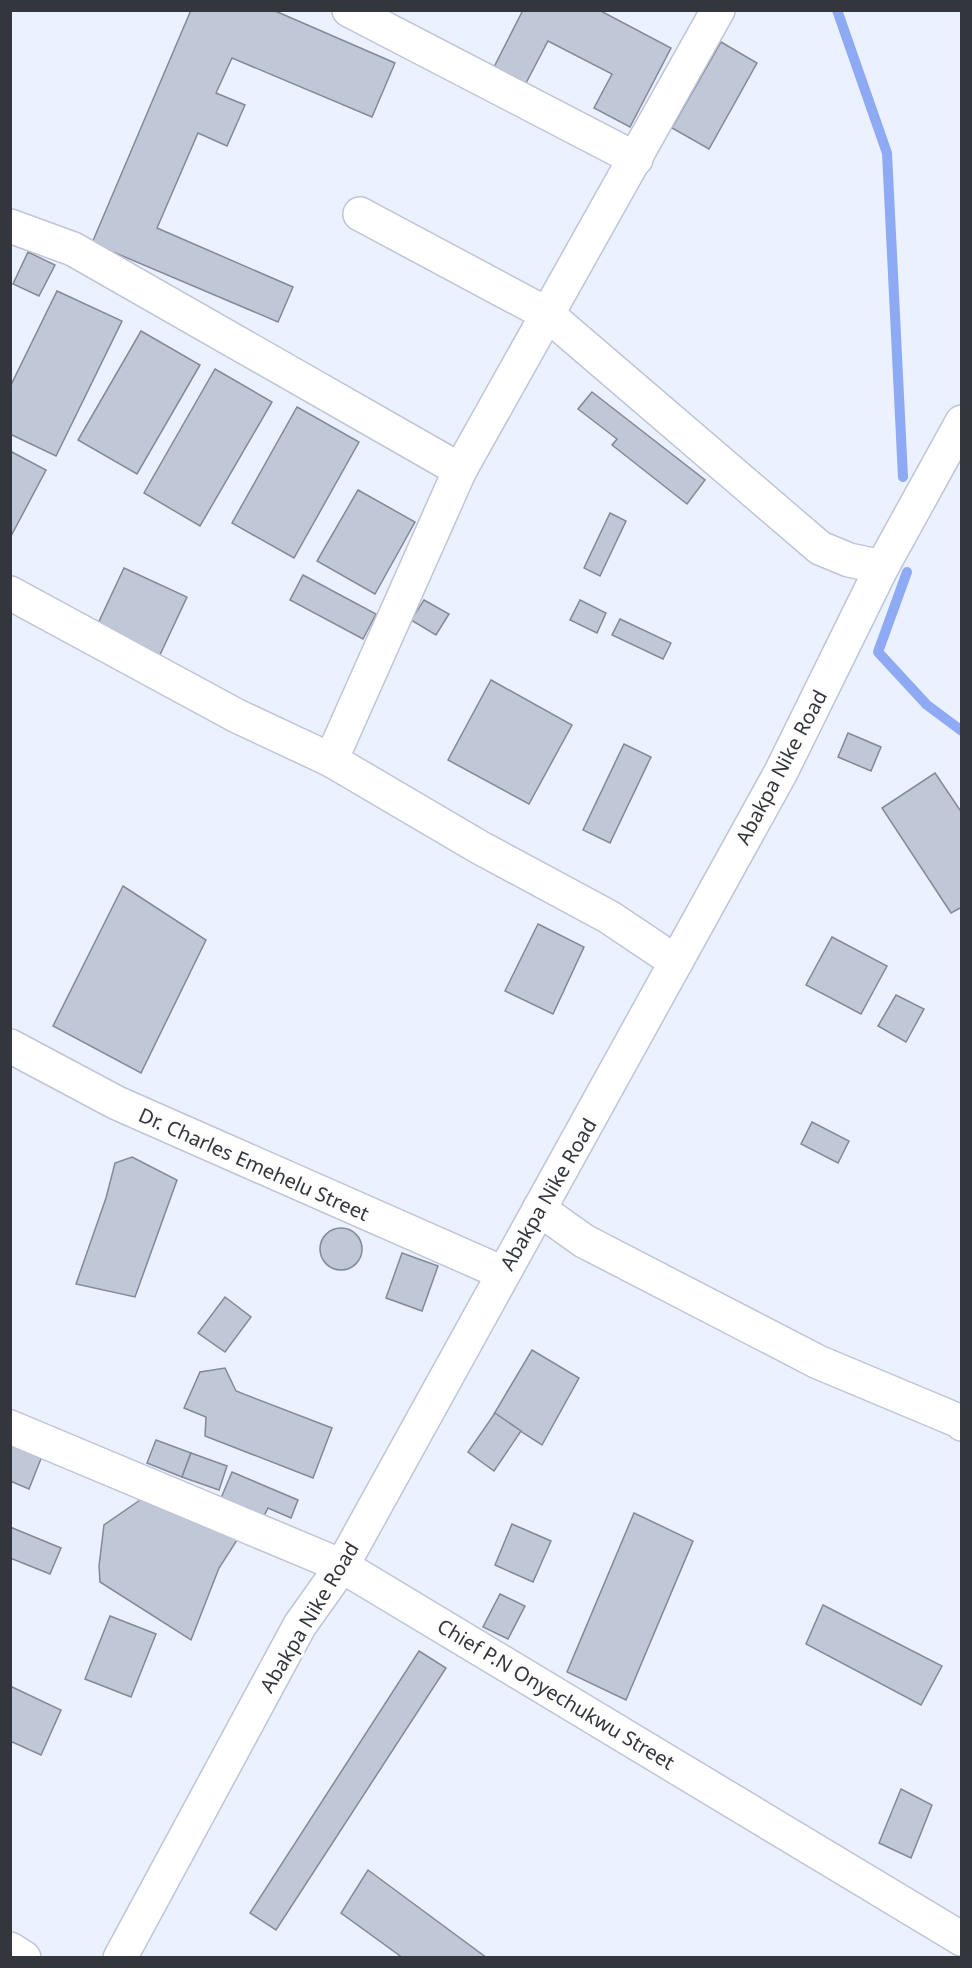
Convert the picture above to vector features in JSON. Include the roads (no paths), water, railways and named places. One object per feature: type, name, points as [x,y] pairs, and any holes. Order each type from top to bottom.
[{"type":"street","points":[[349,10],[636,159]]},
{"type":"street","points":[[331,760],[460,470],[718,10]]},
{"type":"street","points":[[360,214],[548,314],[820,548],[849,560],[882,567]]},
{"type":"street","points":[[10,226],[73,249],[460,470]]},
{"type":"street","name":"Abakpa Nike Road","points":[[120,1958],[300,1624],[342,1566],[781,772],[882,567],[962,422]]},
{"type":"street","points":[[10,593],[237,716],[331,760],[478,847],[609,916],[676,962]]},
{"type":"street","name":"Dr. Charles Emehelu Street","points":[[13,1053],[117,1103],[502,1273]]},
{"type":"street","points":[[539,1209],[584,1241],[807,1357],[962,1424]]},
{"type":"street","name":"Chief P.N Onyechukwu Street","points":[[10,1427],[342,1566],[962,1939]]},
{"type":"street","points":[[10,1948],[24,1958]]},
{"type":"waterway","points":[[837,10],[887,153],[903,477]]},
{"type":"waterway","points":[[907,572],[878,652],[927,705],[962,731]]}]
